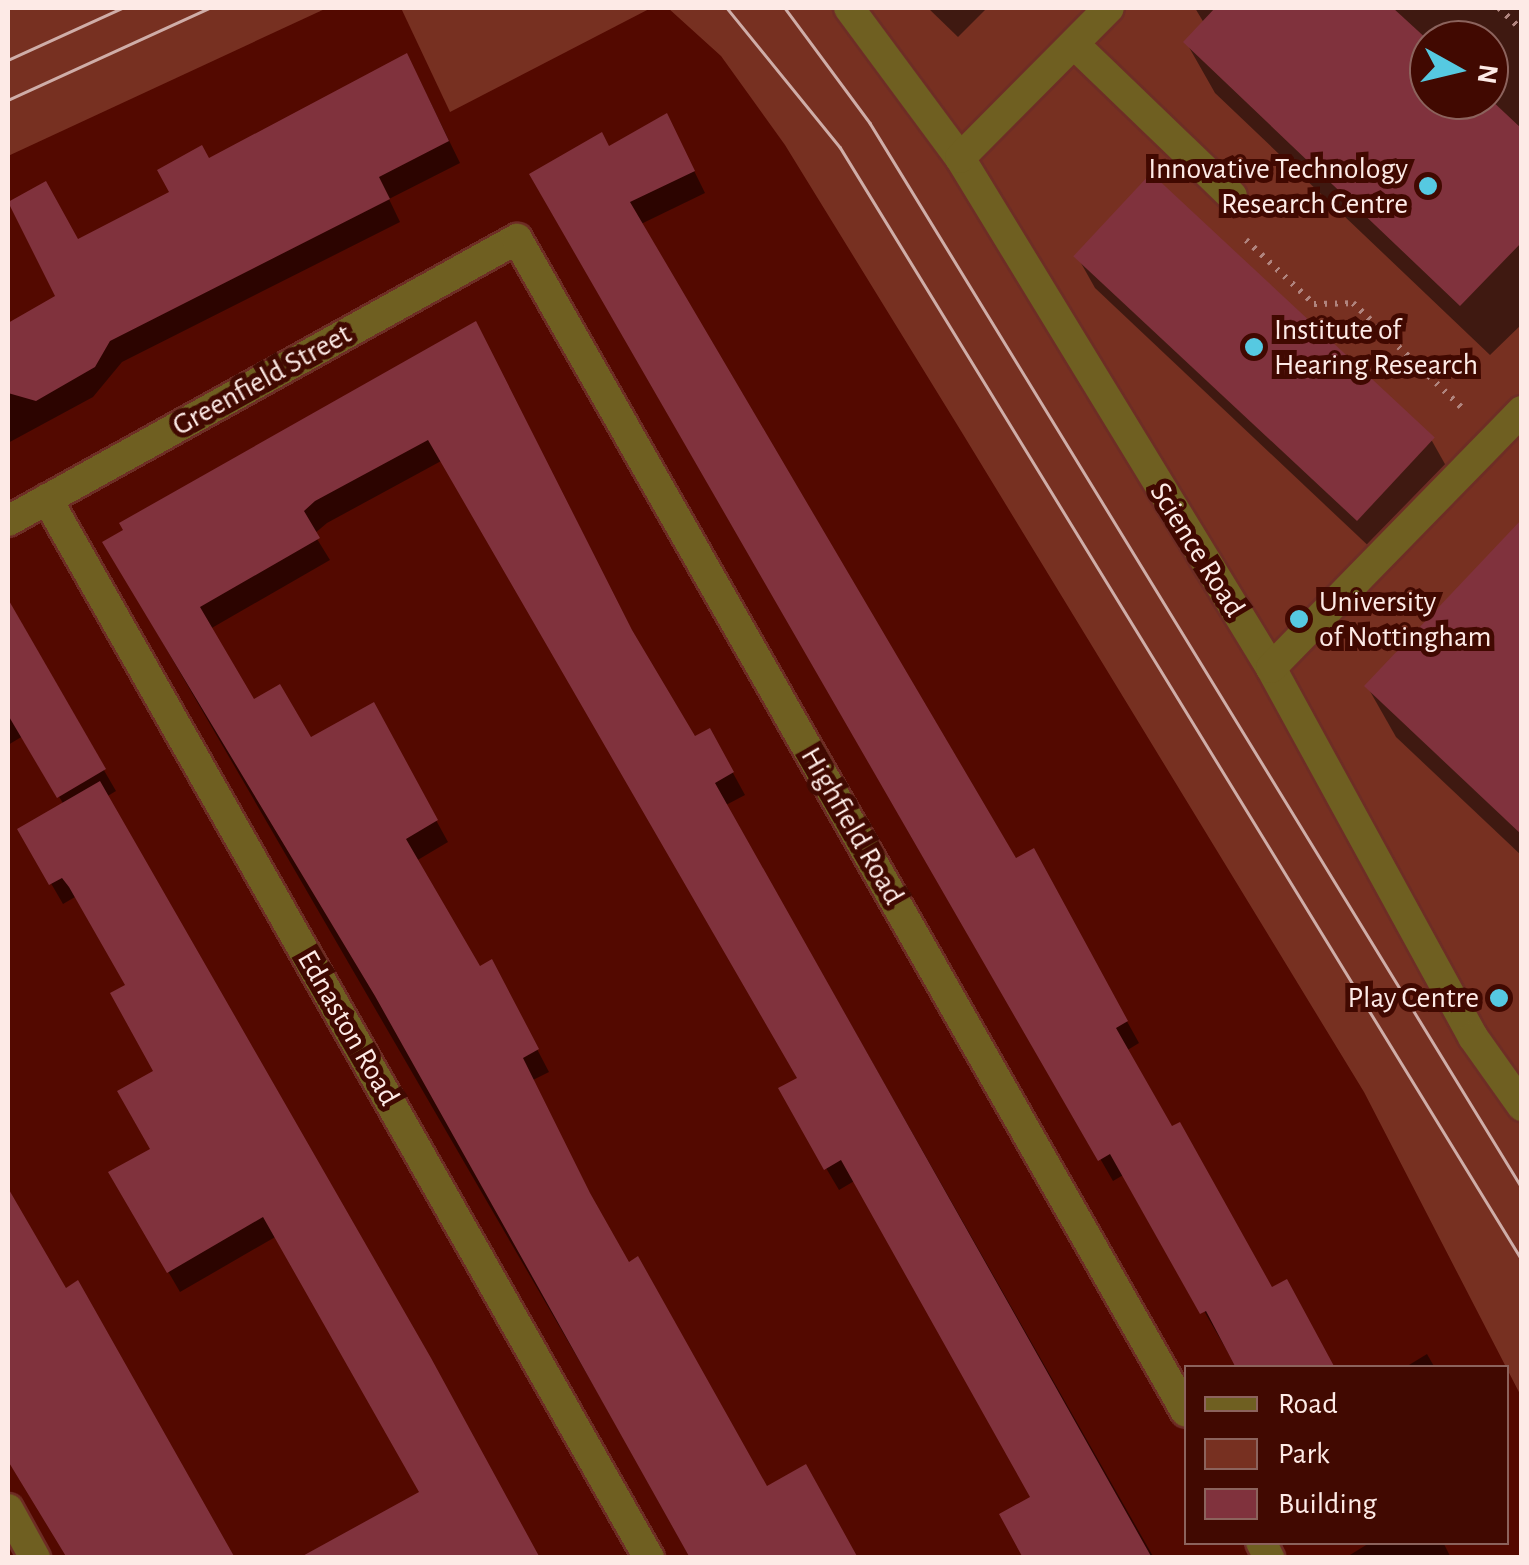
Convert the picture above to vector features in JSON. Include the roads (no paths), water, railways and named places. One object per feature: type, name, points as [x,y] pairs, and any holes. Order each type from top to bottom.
[{"type":"street","name":"Science Road","points":[[848,8],[960,158],[1270,668],[1473,1037],[1522,1106]]},
{"type":"street","points":[[960,158],[1109,8]]},
{"type":"street","points":[[1074,44],[1232,196]]},
{"type":"street","name":"Greenfield Street","points":[[8,521],[517,239]]},
{"type":"street","name":"Highfield Road","points":[[517,239],[1184,1408]]},
{"type":"street","points":[[1270,668],[1522,411]]},
{"type":"street","name":"Ednaston Road","points":[[47,499],[649,1558]]},
{"type":"street","points":[[8,1509],[35,1558]]},
{"type":"tram line","points":[[8,60],[122,8]]},
{"type":"tram line","points":[[8,100],[209,8]]},
{"type":"tram line","points":[[727,8],[840,147],[1522,1260]]},
{"type":"tram line","points":[[785,8],[870,123],[1522,1188]]},
{"type":"place","name":"Innovative Technology Research Centre","points":[[1428,186]]},
{"type":"place","name":"Institute of Hearing Research","points":[[1254,347]]},
{"type":"place","name":"University of Nottingham","points":[[1299,619]]},
{"type":"place","name":"Play Centre","points":[[1499,998]]}]
